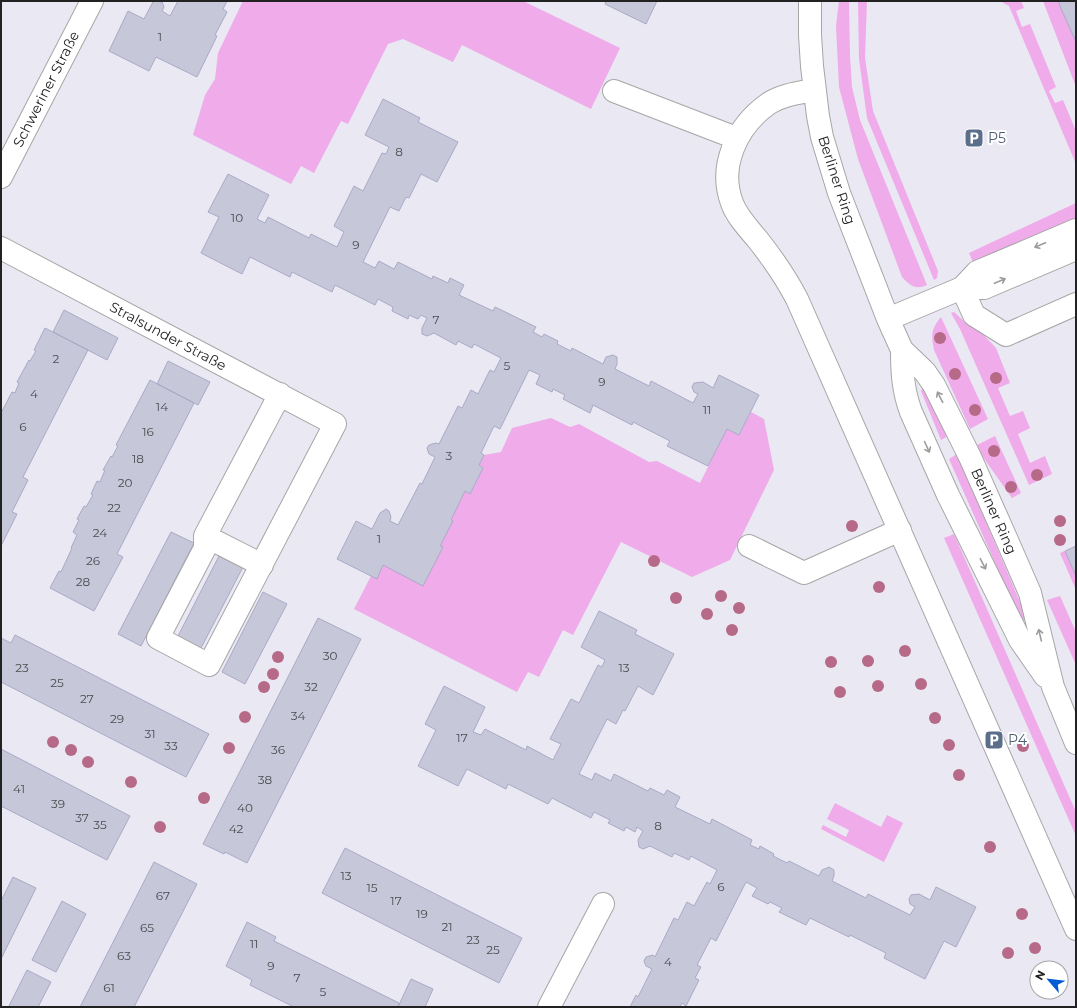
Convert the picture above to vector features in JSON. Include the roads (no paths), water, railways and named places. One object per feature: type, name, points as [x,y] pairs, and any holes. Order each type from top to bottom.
[{"type":"street","name":"Schweriner Straße","points":[[1,177],[92,1]]},
{"type":"street","name":"Berliner Ring","points":[[810,1],[810,35],[814,90],[820,130],[833,175],[888,319],[902,350],[925,372],[934,385],[970,457],[1030,593],[1052,687],[1076,743]]},
{"type":"street","points":[[814,90],[780,98],[768,104],[751,120],[736,138],[731,150],[727,175],[728,190],[732,203],[738,216],[776,263],[788,282],[900,530],[1076,929]]},
{"type":"street","points":[[614,91],[736,138]]},
{"type":"street","points":[[962,288],[977,272],[1076,230]]},
{"type":"street","name":"Stralsunder Straße","points":[[1,248],[335,424],[262,565]]},
{"type":"street","points":[[888,319],[962,288],[984,288],[1076,249]]},
{"type":"street","points":[[962,288],[974,315],[1006,335],[1076,304]]},
{"type":"street","name":"Berliner Ring","points":[[902,350],[902,374],[906,398],[931,458],[1020,640],[1052,687]]},
{"type":"street","points":[[205,536],[262,565],[209,665],[158,638],[205,548],[205,536],[280,394]]},
{"type":"street","points":[[749,546],[804,573],[900,530]]},
{"type":"street","points":[[550,1007],[603,904]]},
{"type":"place","name":"P5","points":[[974,138]]},
{"type":"place","name":"P4","points":[[994,740]]}]
